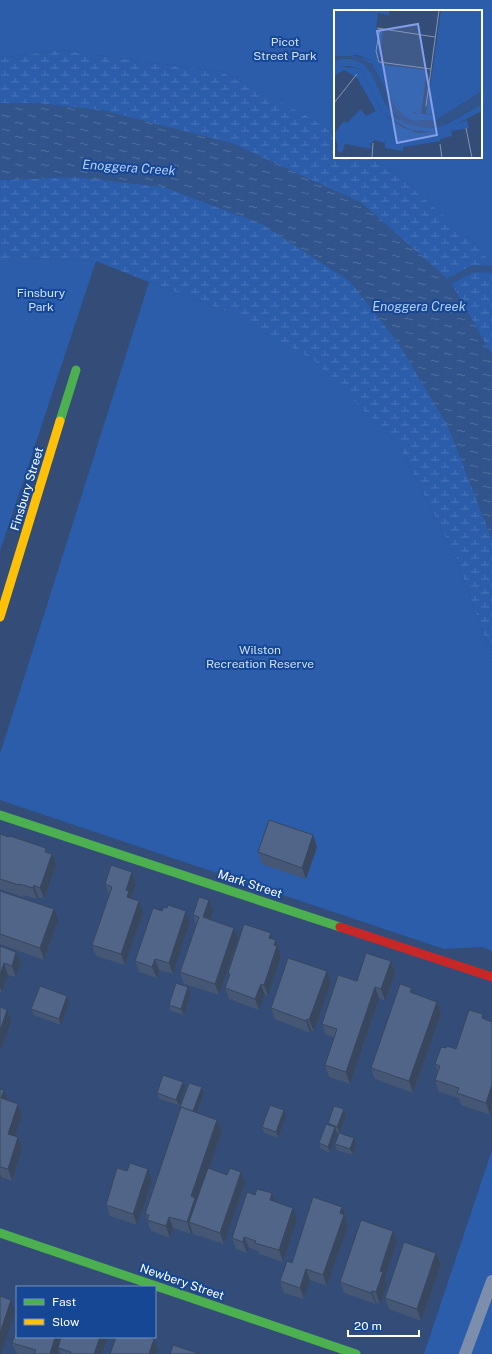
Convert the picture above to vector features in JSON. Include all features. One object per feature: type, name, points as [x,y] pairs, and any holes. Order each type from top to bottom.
[{"type":"street","name":"Finsbury Street","points":[[0,616],[76,370]]},
{"type":"street","name":"Mark Street","points":[[0,814],[492,977]]},
{"type":"street","name":"Newbery Street","points":[[0,1233],[156,1286]]},
{"type":"street","name":"Newbery Street","points":[[156,1286],[356,1354]]},
{"type":"lane","points":[[466,1354],[492,1281]]},
{"type":"green space","name":"Picot Street Park","points":[[0,0],[492,0],[492,263],[469,238],[399,176],[372,158],[482,158],[482,10],[334,10],[334,133],[307,116],[222,72],[59,50],[0,58]]},
{"type":"green space","points":[[59,50],[222,72],[308,116],[334,133],[334,158],[372,158],[399,176],[469,238],[492,263],[492,355],[450,281],[106,111],[36,103],[0,103],[0,58]]},
{"type":"green space","points":[[76,177],[164,187],[262,224],[350,281],[399,344],[448,426],[492,539],[492,659],[456,557],[399,446],[231,313],[96,261],[22,258],[0,262],[0,180]]},
{"type":"green space","name":"Finsbury Park","points":[[22,258],[96,261],[0,551],[0,262]]},
{"type":"green space","name":"Wilston Recreation Reserve","points":[[149,282],[231,313],[314,360],[399,446],[456,557],[492,659],[492,951],[482,947],[444,949],[0,800],[0,754]]},
{"type":"green space","points":[[492,1150],[492,1354],[424,1354]]},
{"type":"water","name":"Enoggera Creek","points":[[0,103],[36,103],[106,111],[232,143],[362,203],[450,281],[492,355],[492,539],[448,426],[399,344],[350,281],[262,224],[164,187],[76,177],[0,180]]},
{"type":"building","points":[[269,820],[313,835],[302,868],[258,852]]},
{"type":"building","points":[[0,834],[46,848],[45,852],[52,854],[40,888],[34,885],[33,888],[19,885],[0,879]]},
{"type":"building","points":[[111,865],[132,872],[126,890],[129,891],[127,897],[139,901],[121,954],[92,945],[112,887],[105,884]]},
{"type":"building","points":[[0,891],[54,909],[40,948],[0,934]]},
{"type":"building","points":[[199,897],[209,900],[203,917],[234,928],[215,984],[180,972],[199,917],[193,915]]},
{"type":"building","points":[[168,905],[186,911],[169,963],[155,959],[152,967],[135,961],[153,908],[162,911],[164,907],[167,908]]},
{"type":"building","points":[[244,924],[271,933],[269,938],[276,940],[274,945],[277,946],[264,985],[261,984],[255,999],[225,988],[230,974],[228,973]]},
{"type":"building","points":[[0,946],[16,952],[12,966],[4,963],[0,975]]},
{"type":"building","points":[[366,953],[391,961],[381,989],[375,987],[346,1072],[325,1065],[337,1029],[322,1024],[338,975],[357,981]]},
{"type":"building","points":[[288,958],[327,971],[309,1020],[307,1019],[306,1021],[271,1008]]},
{"type":"building","points":[[176,983],[188,987],[181,1009],[169,1005]]},
{"type":"building","points":[[400,984],[412,988],[410,992],[437,1002],[409,1081],[371,1068]]},
{"type":"building","points":[[40,986],[67,996],[59,1019],[31,1009]]},
{"type":"building","points":[[0,1007],[7,1010],[0,1031]]},
{"type":"building","points":[[469,1010],[483,1014],[482,1018],[492,1022],[492,1085],[486,1103],[457,1093],[459,1088],[435,1080],[440,1066],[435,1064],[441,1047],[446,1048],[447,1046],[456,1049]]},
{"type":"building","points":[[163,1075],[183,1082],[176,1100],[157,1093]]},
{"type":"building","points":[[189,1083],[202,1087],[193,1111],[180,1107]]},
{"type":"building","points":[[0,1089],[4,1090],[1,1098],[18,1104],[8,1134],[18,1137],[8,1169],[0,1167]]},
{"type":"building","points":[[270,1105],[284,1110],[276,1132],[262,1127]]},
{"type":"building","points":[[334,1106],[344,1109],[337,1127],[328,1123]]},
{"type":"building","points":[[181,1107],[217,1120],[191,1196],[195,1198],[187,1222],[169,1217],[166,1226],[147,1220],[149,1215],[145,1214]]},
{"type":"building","points":[[326,1124],[335,1127],[328,1147],[319,1143]]},
{"type":"building","points":[[339,1133],[354,1138],[350,1149],[335,1144]]},
{"type":"building","points":[[130,1163],[148,1169],[133,1214],[106,1205],[117,1168],[127,1171]]},
{"type":"building","points":[[208,1168],[227,1175],[230,1168],[241,1172],[220,1233],[189,1222]]},
{"type":"building","points":[[257,1189],[272,1193],[270,1200],[293,1208],[279,1250],[255,1243],[256,1241],[244,1237],[243,1242],[232,1238],[247,1192],[255,1195]]},
{"type":"building","points":[[313,1197],[342,1207],[340,1213],[344,1215],[323,1275],[306,1269],[300,1288],[280,1281],[287,1261],[292,1263]]},
{"type":"building","points":[[361,1220],[393,1231],[380,1271],[383,1272],[376,1292],[372,1291],[371,1293],[340,1282]]},
{"type":"building","points":[[404,1242],[436,1253],[417,1309],[385,1298]]},
{"type":"building","points":[[0,1296],[11,1300],[0,1333]]},
{"type":"building","points":[[16,1332],[16,1338],[55,1338],[50,1354],[34,1354],[36,1350],[12,1343]]},
{"type":"building","points":[[61,1338],[100,1338],[94,1354],[70,1354],[71,1352],[58,1348]]},
{"type":"building","points":[[116,1338],[154,1339],[149,1354],[110,1354]]},
{"type":"building","points":[[173,1345],[200,1354],[170,1354]]},
{"type":"waterway","points":[[444,288],[450,281],[472,269],[492,269]]},
{"type":"traffic: fast","points":[[60,421],[76,370]]},
{"type":"traffic: fast","points":[[0,815],[340,927]]},
{"type":"traffic: fast","points":[[0,1233],[156,1286]]},
{"type":"traffic: fast","points":[[156,1286],[356,1354]]},
{"type":"traffic: slow","points":[[0,617],[60,421]]},
{"type":"traffic: jam","points":[[340,927],[492,977]]}]
